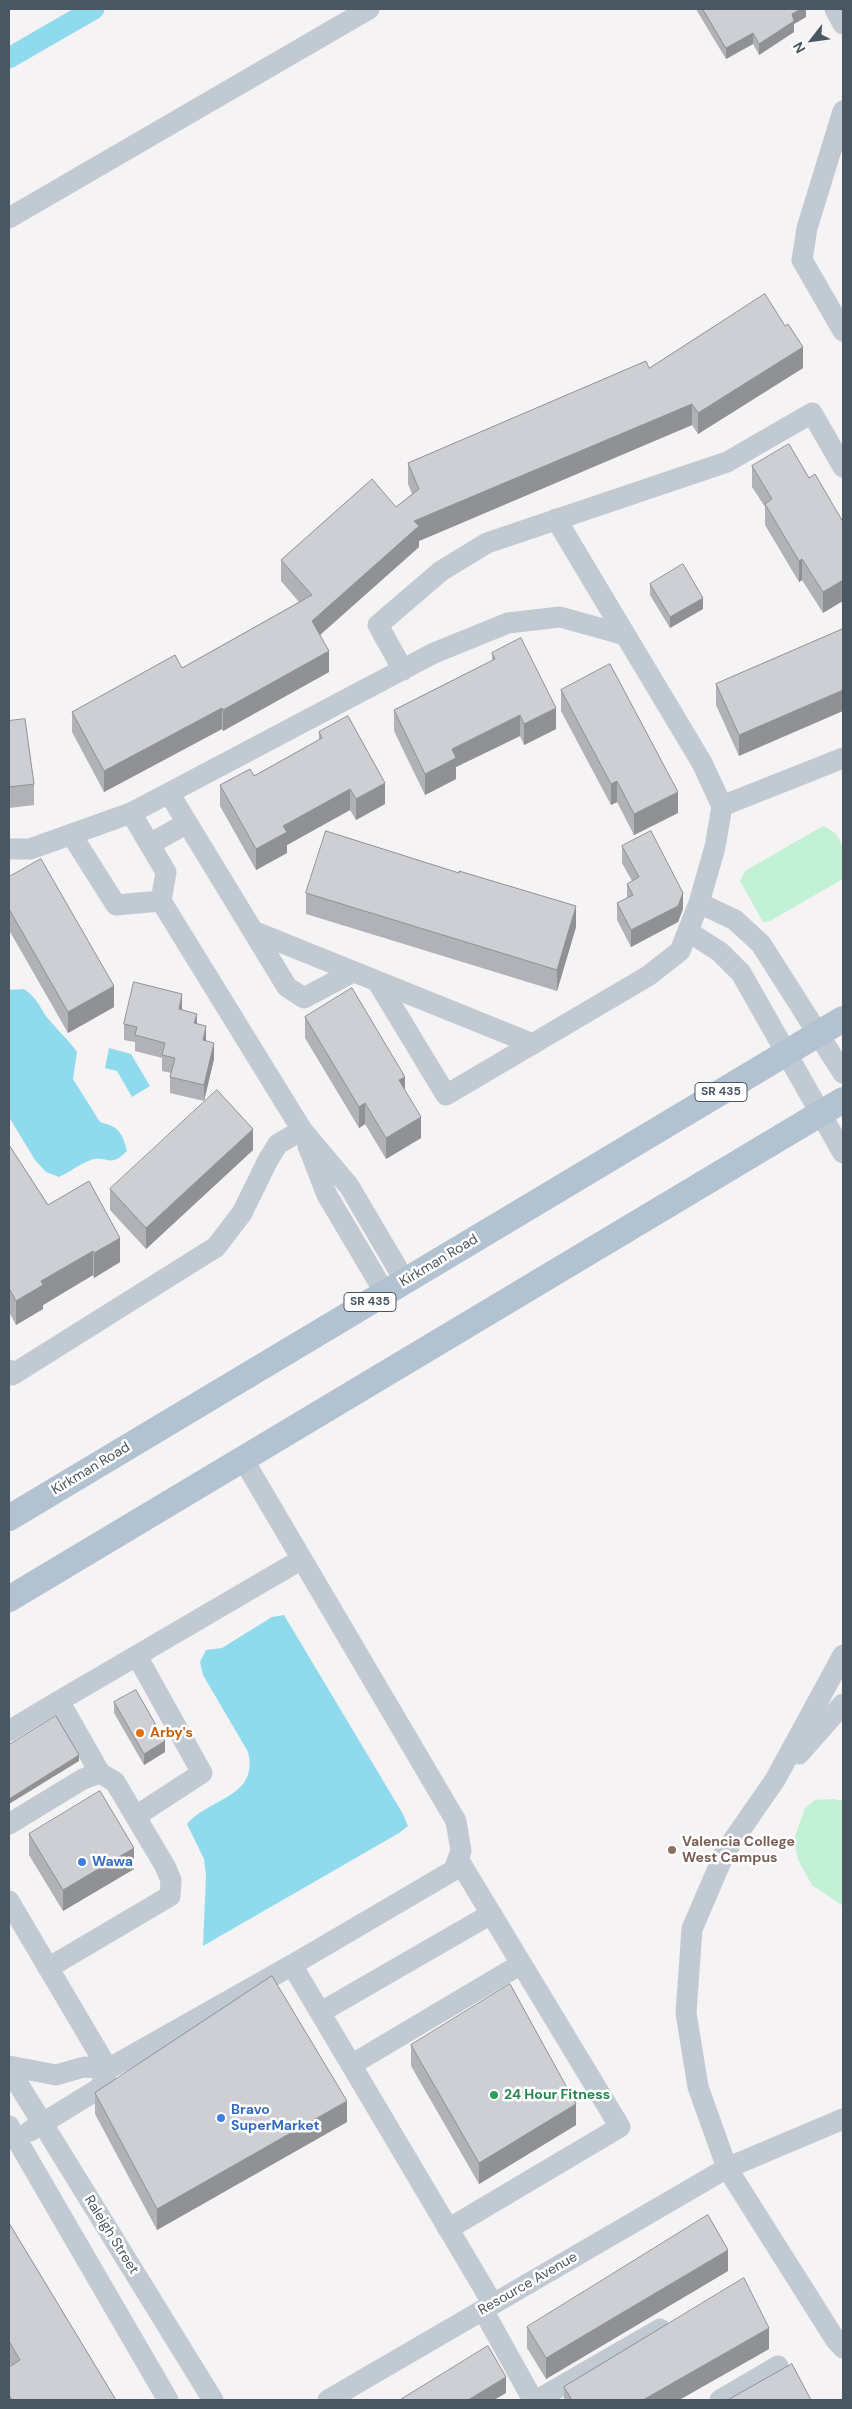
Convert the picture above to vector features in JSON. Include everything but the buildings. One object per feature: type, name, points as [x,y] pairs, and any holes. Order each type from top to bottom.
[{"type":"main road","name":"Kirkman Road","points":[[9,1518],[843,1019]]},
{"type":"main road","points":[[9,1599],[843,1100]]},
{"type":"street","points":[[9,218],[369,9]]},
{"type":"street","points":[[834,9],[843,24]]},
{"type":"street","points":[[843,111],[807,228],[802,260],[843,331]]},
{"type":"street","points":[[403,670],[378,625],[441,571],[487,543],[726,462],[812,413],[843,467]]},
{"type":"street","points":[[377,982],[446,1095],[648,976],[680,950],[689,932],[715,847],[722,806],[702,763],[556,520]]},
{"type":"street","points":[[9,849],[30,849],[132,813],[434,653],[508,623],[560,617],[625,636]]},
{"type":"street","points":[[722,806],[840,765]]},
{"type":"street","points":[[169,793],[287,987],[304,998],[354,972]]},
{"type":"street","points":[[132,813],[166,872],[160,901],[302,1130],[349,1186],[395,1287]]},
{"type":"street","points":[[150,844],[187,823]]},
{"type":"street","points":[[71,834],[116,905],[160,901]]},
{"type":"street","points":[[699,903],[735,920],[761,944],[843,1073]]},
{"type":"street","points":[[253,931],[533,1044]]},
{"type":"street","points":[[689,932],[720,952],[741,974],[843,1153]]},
{"type":"street","points":[[9,1370],[12,1375],[216,1247],[242,1212],[278,1144],[302,1130]]},
{"type":"street","points":[[9,2068],[56,2075],[84,2067],[108,2069],[292,1965],[454,1870],[461,1851],[456,1821],[243,1459]]},
{"type":"street","points":[[9,1731],[302,1559]]},
{"type":"street","points":[[776,1780],[843,1655]]},
{"type":"street","points":[[136,1816],[202,1773],[137,1656]]},
{"type":"street","points":[[48,1968],[170,1896],[171,1880],[165,1866],[115,1782],[100,1772],[60,1701]]},
{"type":"street","points":[[843,1704],[776,1780],[725,1852],[692,1929],[686,2013],[698,2087],[727,2168],[834,2339],[843,2348]]},
{"type":"street","points":[[9,1824],[83,1779],[100,1772]]},
{"type":"street","points":[[448,2229],[620,2127],[458,1859]]},
{"type":"street","points":[[9,1901],[108,2069]]},
{"type":"street","points":[[320,2012],[491,1914]]},
{"type":"street","points":[[351,2065],[522,1964]]},
{"type":"street","points":[[292,1965],[448,2229],[533,2400]]},
{"type":"street","name":"Raleigh Street","points":[[9,2068],[213,2400]]},
{"type":"street","points":[[108,2069],[100,2088],[42,2123],[12,2137],[168,2400]]},
{"type":"street","name":"Resource Avenue","points":[[328,2400],[727,2168],[843,2119]]},
{"type":"street","points":[[537,2400],[674,2322]]},
{"type":"street","points":[[720,2400],[778,2366]]},
{"type":"green space","points":[[823,826],[837,835],[840,841],[843,855],[843,879],[770,921],[763,922],[740,881],[745,871]]},
{"type":"green space","points":[[834,1799],[843,1801],[843,1906],[812,1885],[798,1860],[794,1839],[805,1808],[815,1800]]},
{"type":"water","points":[[24,989],[34,998],[46,1016],[77,1052],[73,1079],[100,1122],[116,1128],[123,1139],[127,1151],[116,1159],[91,1160],[59,1177],[46,1172],[35,1160],[9,1117],[9,990]]},
{"type":"water","points":[[109,1048],[131,1054],[150,1086],[132,1097],[117,1071],[105,1068]]},
{"type":"water","points":[[284,1615],[403,1814],[408,1826],[203,1946],[206,1876],[204,1859],[187,1824],[197,1815],[231,1795],[240,1787],[250,1767],[248,1752],[203,1675],[200,1662],[206,1650],[222,1648],[272,1617]]},
{"type":"waterway","points":[[9,58],[94,9]]},
{"type":"place","name":"Arby's","points":[[140,1733]]},
{"type":"place","name":"Valencia College West Campus","points":[[672,1850]]},
{"type":"place","name":"Wawa","points":[[82,1862]]},
{"type":"place","name":"24 Hour Fitness","points":[[494,2095]]},
{"type":"place","name":"Bravo SuperMarket","points":[[221,2118]]}]
